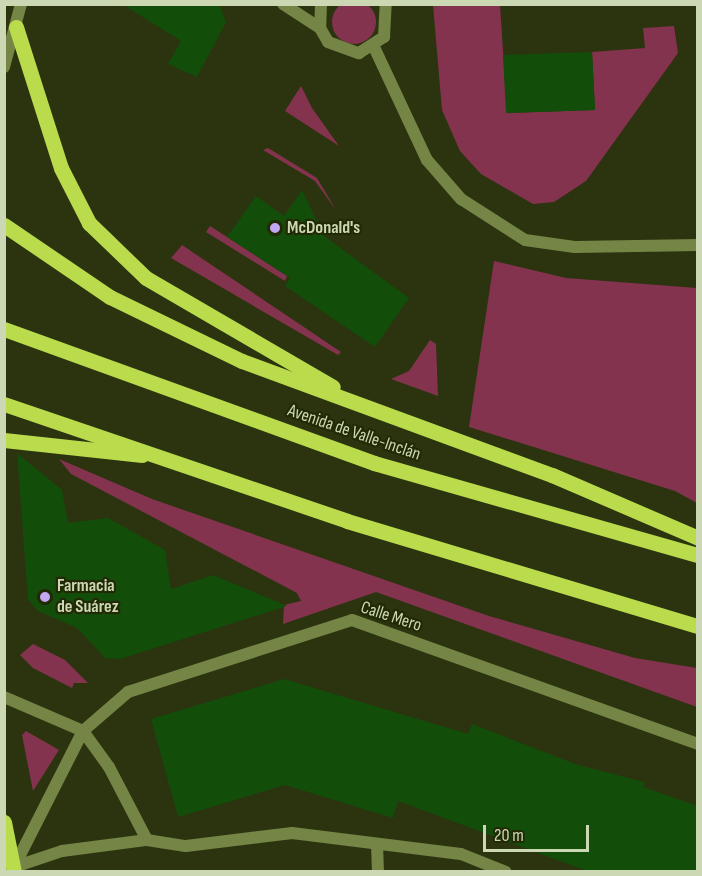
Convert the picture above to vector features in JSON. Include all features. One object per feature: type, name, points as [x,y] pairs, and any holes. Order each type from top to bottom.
[{"type":"main road","points":[[10,31],[61,168],[89,223],[146,278],[381,413]]},
{"type":"main road","points":[[4,225],[110,297],[242,361],[552,474],[698,538]]},
{"type":"main road","name":"Avenida de Valle-Inclán","points":[[4,329],[374,464],[698,555]]},
{"type":"main road","points":[[4,404],[176,459],[347,521],[698,626]]},
{"type":"main road","points":[[4,440],[176,459]]},
{"type":"main road","points":[[4,822],[14,869]]},
{"type":"street","points":[[4,67],[10,31],[21,4]]},
{"type":"street","points":[[283,4],[320,28],[342,51],[374,47],[389,25],[386,4]]},
{"type":"street","points":[[320,28],[321,4]]},
{"type":"street","points":[[374,47],[427,160],[461,199],[525,240],[575,247],[698,245]]},
{"type":"street","name":"Calle Mero","points":[[83,731],[128,692],[352,620],[698,744]]},
{"type":"street","points":[[4,697],[83,731],[109,767],[147,840]]},
{"type":"street","points":[[14,869],[83,731]]},
{"type":"street","points":[[14,869],[62,851],[147,840],[186,846],[292,833],[461,854],[506,872]]},
{"type":"street","points":[[377,844],[378,872]]},
{"type":"street","points":[[4,850],[14,869]]},
{"type":"shaded area","points":[[354,0],[369,7],[376,22],[369,37],[354,44],[339,37],[332,22],[339,7]]},
{"type":"shaded area","points":[[433,5],[500,5],[507,113],[595,110],[592,52],[645,48],[643,28],[674,26],[678,53],[586,181],[554,202],[533,204],[481,174],[460,151],[442,110]]},
{"type":"shaded area","points":[[301,86],[312,108],[339,146],[285,111]]},
{"type":"shaded area","points":[[268,148],[317,178],[336,210],[315,181],[263,150]]},
{"type":"shaded area","points":[[210,226],[287,276],[285,281],[206,232]]},
{"type":"shaded area","points":[[182,245],[341,352],[338,355],[171,258]]},
{"type":"shaded area","points":[[494,261],[566,278],[697,288],[697,503],[675,491],[469,427]]},
{"type":"shaded area","points":[[430,340],[436,344],[438,396],[391,379],[409,371]]},
{"type":"shaded area","points":[[59,459],[152,499],[489,616],[635,658],[697,668],[697,707],[376,592],[283,624],[284,605],[301,601],[297,593],[71,474]]},
{"type":"shaded area","points":[[33,644],[65,660],[88,683],[74,683],[72,688],[33,668],[20,655]]},
{"type":"shaded area","points":[[26,731],[59,750],[33,791],[22,735]]},
{"type":"building","points":[[122,4],[219,4],[226,22],[197,77],[168,64],[181,41]]},
{"type":"building","points":[[592,52],[595,110],[506,113],[503,55]]},
{"type":"building","points":[[302,190],[324,236],[409,298],[375,347],[285,286],[290,278],[227,237],[256,196],[284,216]]},
{"type":"building","points":[[17,453],[62,490],[68,523],[108,518],[165,550],[171,589],[213,575],[287,606],[120,659],[105,658],[77,628],[38,611],[28,600]]},
{"type":"building","points":[[284,679],[468,734],[472,724],[575,764],[644,782],[643,787],[698,806],[698,872],[590,872],[398,801],[393,818],[285,785],[178,817],[151,719]]},
{"type":"place","name":"McDonald's","points":[[275,228]]},
{"type":"place","name":"Farmacia de Suárez","points":[[45,597]]}]
